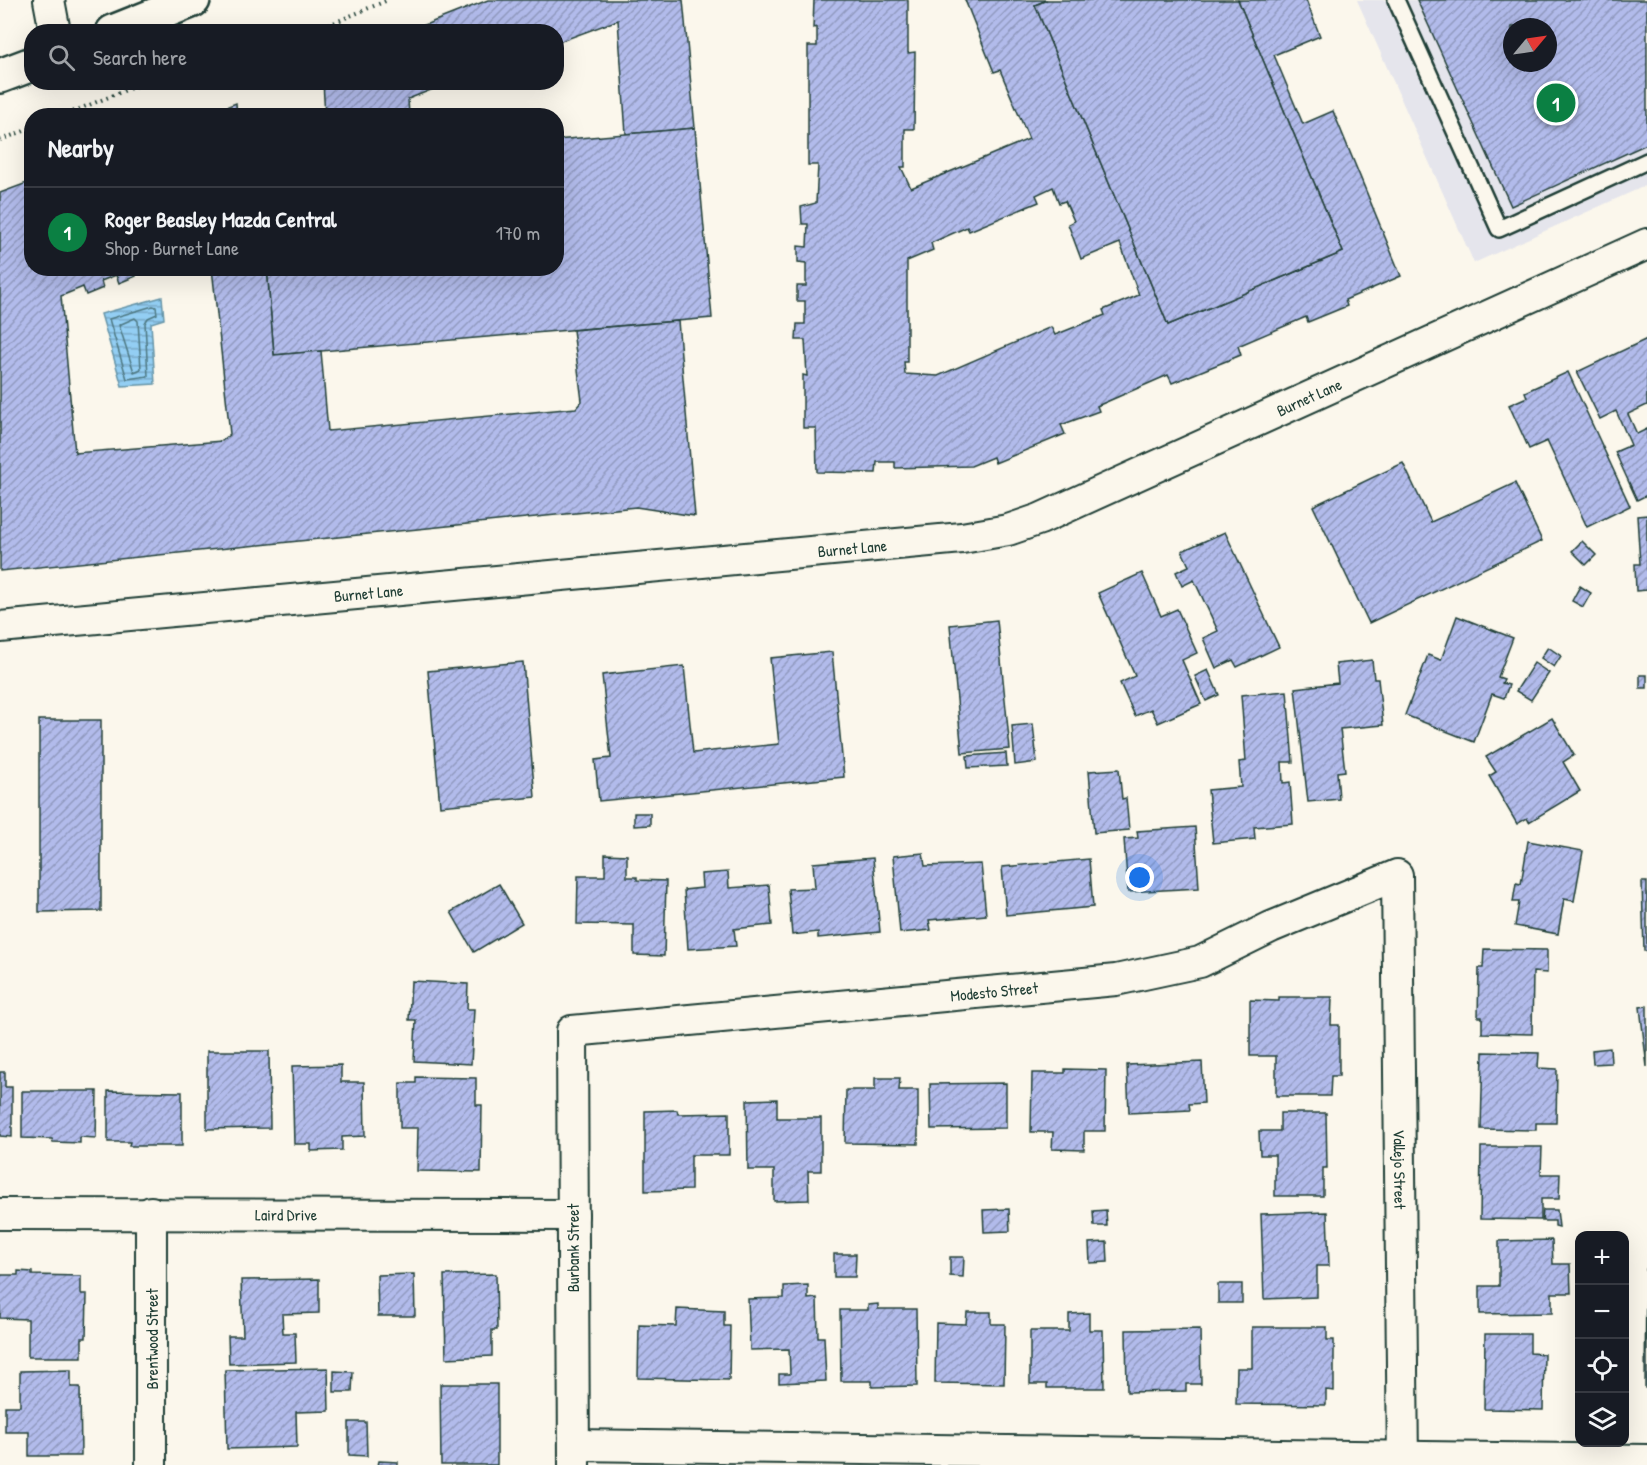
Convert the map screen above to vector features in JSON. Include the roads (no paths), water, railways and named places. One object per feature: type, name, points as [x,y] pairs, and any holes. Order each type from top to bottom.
[{"type":"main road","points":[[133,24],[193,0]]},
{"type":"main road","points":[[0,76],[24,67]]},
{"type":"street","points":[[49,0],[54,24]]},
{"type":"street","name":"Burnet Lane","points":[[0,627],[962,538],[1008,530],[1059,510],[1647,244]]},
{"type":"street","name":"Modesto Street","points":[[572,1030],[1116,980],[1200,962],[1271,927],[1397,875]]},
{"type":"street","name":"Vallejo Street","points":[[1397,875],[1403,1461]]},
{"type":"street","name":"Burbank Street","points":[[572,1030],[574,1455]]},
{"type":"street","name":"Laird Drive","points":[[0,1214],[151,1212],[573,1215]]},
{"type":"street","name":"Brentwood Street","points":[[151,1212],[152,1465]]},
{"type":"street","points":[[574,1455],[1403,1461],[1647,1460]]},
{"type":"lane","points":[[1396,0],[1499,229],[1647,161]]},
{"type":"water","points":[[162,297],[164,319],[151,323],[155,384],[122,386],[101,314]]},
{"type":"place","name":"Roger Beasley Mazda Central","points":[[1556,103]]}]
